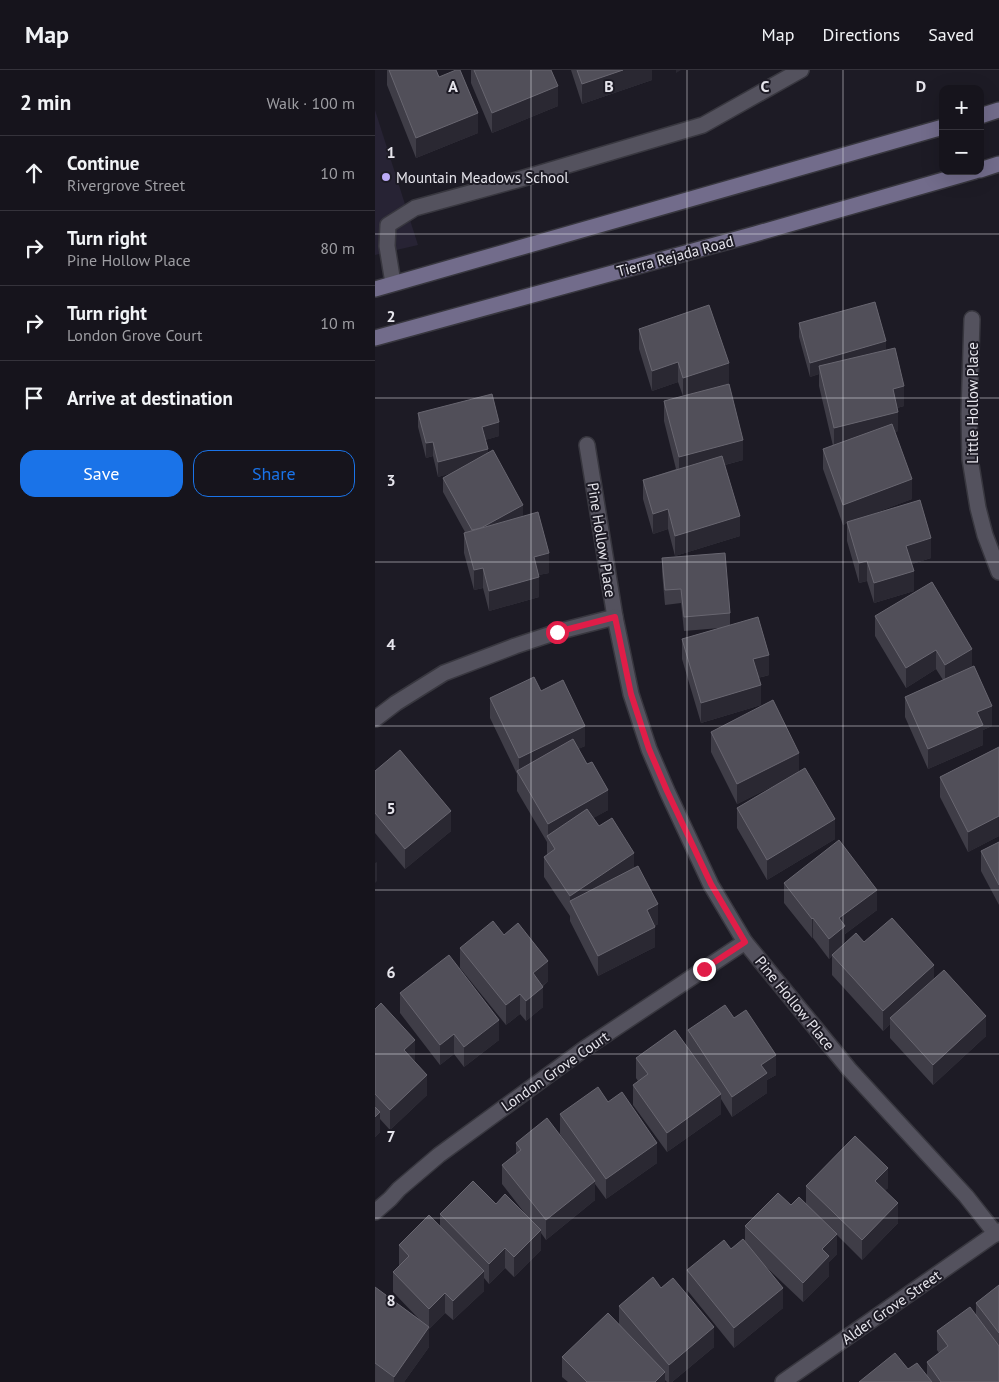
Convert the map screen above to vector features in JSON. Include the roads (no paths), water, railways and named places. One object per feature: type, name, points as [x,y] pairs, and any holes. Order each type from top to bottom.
[{"type":"main road","points":[[984,115],[999,110]]},
{"type":"main road","points":[[375,289],[939,128]]},
{"type":"main road","points":[[984,169],[999,164]]},
{"type":"main road","name":"Tierra Rejada Road","points":[[375,338],[961,175]]},
{"type":"street","points":[[393,283],[387,246],[388,225],[415,208],[703,126],[801,70]]},
{"type":"street","name":"Little Hollow Place","points":[[972,320],[969,414],[970,459],[978,508],[985,535],[999,572]]},
{"type":"street","name":"Pine Hollow Place","points":[[587,445],[615,617],[631,694],[649,749],[711,884],[745,942],[849,1069],[998,1233]]},
{"type":"street","points":[[375,719],[396,703],[444,673],[557,632],[615,617]]},
{"type":"street","name":"London Grove Court","points":[[375,1212],[432,1160],[463,1137],[584,1049],[745,942]]},
{"type":"street","name":"Alder Grove Street","points":[[783,1382],[998,1233]]},
{"type":"place","name":"Mountain Meadows School","points":[[386,177]]}]
